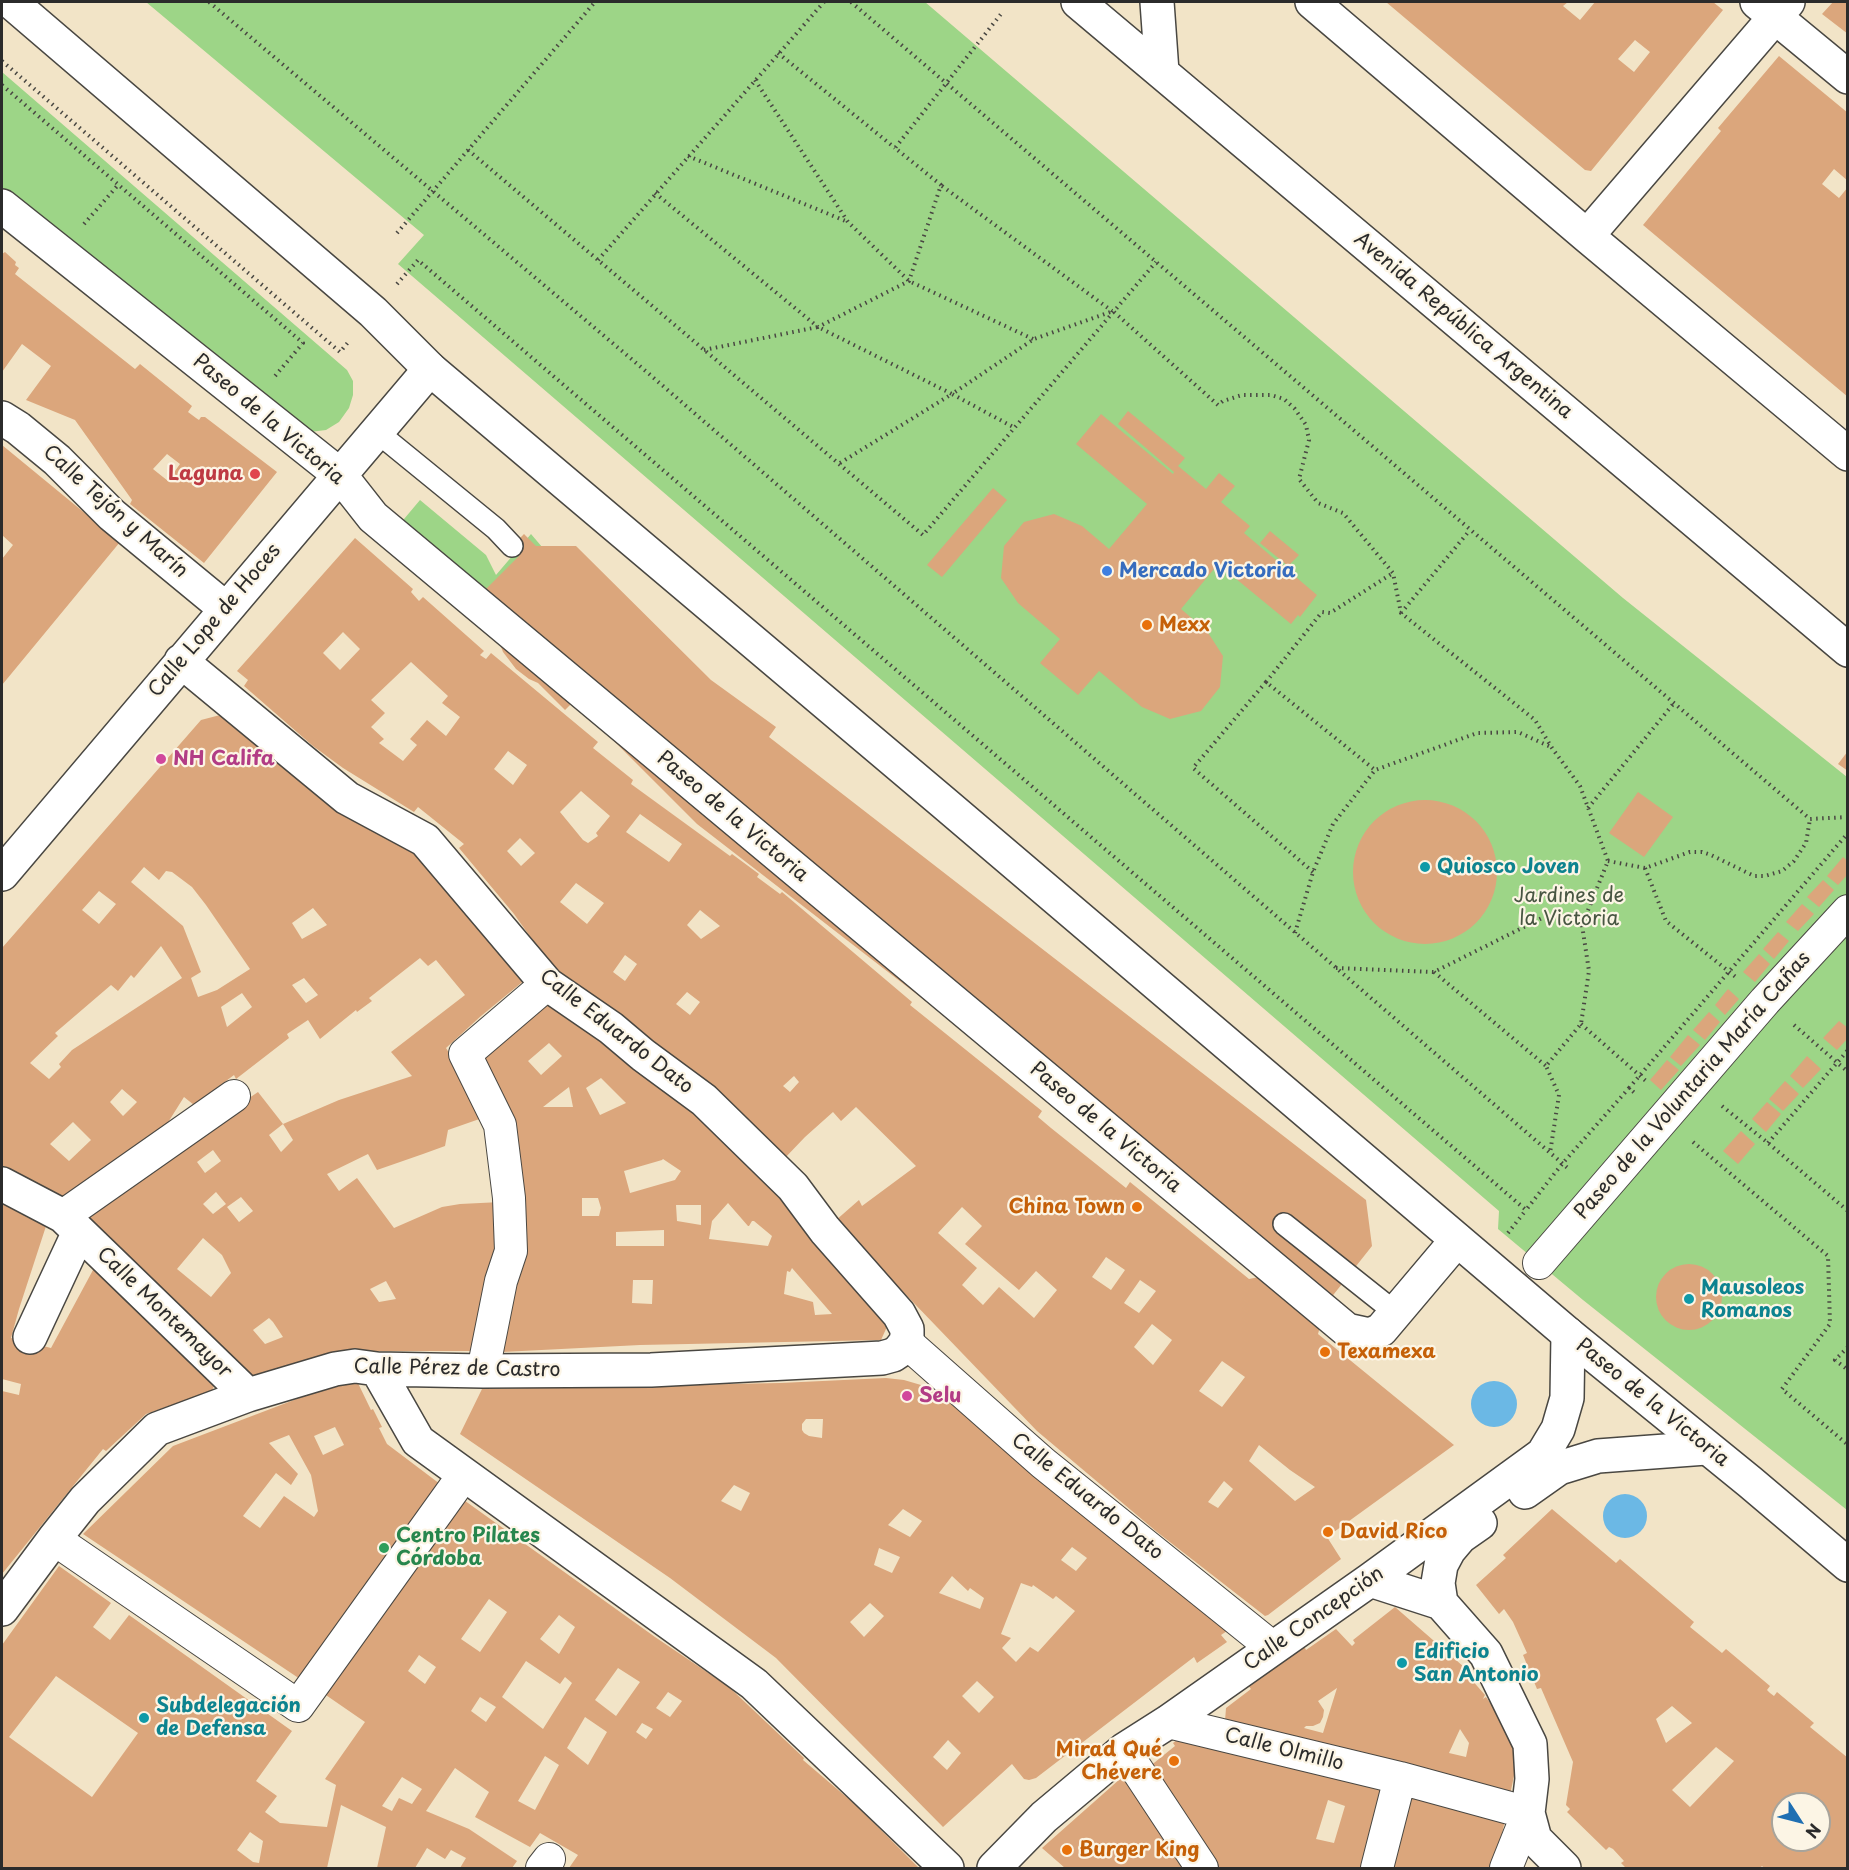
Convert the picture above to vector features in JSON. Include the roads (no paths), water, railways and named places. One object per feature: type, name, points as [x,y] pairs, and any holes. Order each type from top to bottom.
[{"type":"street","name":"Paseo de la Victoria","points":[[11,2],[373,312],[430,369],[1568,1334],[1848,1565]]},
{"type":"street","name":"Avenida República Argentina","points":[[1078,2],[1848,650]]},
{"type":"street","points":[[1157,2],[1162,72]]},
{"type":"street","points":[[1312,2],[1587,236],[1848,453]]},
{"type":"street","points":[[1587,236],[1774,6],[1848,77]]},
{"type":"street","name":"Paseo de la Victoria","points":[[2,206],[340,475],[373,517],[1347,1330],[1370,1335],[1381,1330],[1457,1240]]},
{"type":"street","name":"Calle Lope de Hoces","points":[[2,874],[430,369]]},
{"type":"street","name":"Calle Tejón y Marín","points":[[2,418],[57,460],[112,515],[226,609]]},
{"type":"street","name":"Calle Eduardo Dato","points":[[182,661],[346,798],[425,840],[547,984],[611,1029],[704,1100],[793,1187],[825,1230],[899,1314],[907,1329],[894,1350],[1043,1463],[1273,1648]]},
{"type":"street","name":"Paseo de la Voluntaria María Cañas","points":[[1539,1263],[1765,1001],[1848,911]]},
{"type":"street","points":[[483,1371],[501,1281],[511,1251],[509,1198],[500,1125],[465,1054],[547,984]]},
{"type":"street","name":"Calle Montemayor","points":[[30,1337],[71,1224],[234,1096]]},
{"type":"street","name":"Calle Montemayor","points":[[2,1184],[71,1224],[248,1395]]},
{"type":"street","name":"Calle Concepción","points":[[994,1869],[1044,1817],[1124,1750],[1168,1722],[1370,1580],[1543,1454],[1558,1429],[1567,1398],[1568,1334]]},
{"type":"street","name":"Calle Pérez de Castro","points":[[2,1609],[85,1500],[157,1430],[248,1395],[355,1366],[377,1369],[483,1371],[651,1370],[894,1350]]},
{"type":"street","points":[[377,1369],[418,1441],[754,1684],[947,1869]]},
{"type":"street","points":[[1506,1869],[1528,1813],[1532,1779],[1530,1744],[1486,1654],[1442,1603],[1438,1575],[1449,1550],[1460,1537],[1559,1468],[1598,1456],[1706,1448]]},
{"type":"street","points":[[54,1539],[298,1706],[464,1476]]},
{"type":"street","points":[[1370,1580],[1442,1603]]},
{"type":"street","name":"Calle Olmillo","points":[[1168,1722],[1400,1778],[1528,1813]]},
{"type":"street","points":[[1124,1750],[1202,1869]]},
{"type":"street","points":[[1377,1869],[1400,1778]]},
{"type":"street","points":[[1528,1813],[1535,1839],[1564,1869]]},
{"type":"lane","points":[[377,432],[496,529],[512,546]]},
{"type":"lane","points":[[1284,1224],[1396,1312]]},
{"type":"water","points":[[1499,1381],[1511,1387],[1516,1395],[1516,1413],[1511,1421],[1503,1426],[1489,1427],[1477,1421],[1472,1413],[1471,1399],[1477,1387],[1485,1382]]},
{"type":"water","points":[[1625,1494],[1634,1495],[1641,1500],[1646,1507],[1646,1525],[1641,1532],[1634,1537],[1625,1538],[1616,1537],[1609,1532],[1604,1525],[1603,1516],[1604,1507],[1609,1500],[1616,1495]]},
{"type":"place","name":"Laguna","points":[[255,474]]},
{"type":"place","name":"Mercado Victoria","points":[[1107,571]]},
{"type":"place","name":"Mexx","points":[[1147,625]]},
{"type":"place","name":"NH Califa","points":[[161,759]]},
{"type":"place","name":"Quiosco Joven","points":[[1425,867]]},
{"type":"place","name":"China Town","points":[[1137,1207]]},
{"type":"place","name":"Mausoleos Romanos","points":[[1689,1299]]},
{"type":"place","name":"Texamexa","points":[[1325,1352]]},
{"type":"place","name":"Selu","points":[[907,1396]]},
{"type":"place","name":"David Rico","points":[[1328,1532]]},
{"type":"place","name":"Centro Pilates Córdoba","points":[[384,1548]]},
{"type":"place","name":"Edificio San Antonio","points":[[1402,1663]]},
{"type":"place","name":"Subdelegación de Defensa","points":[[144,1718]]},
{"type":"place","name":"Mirad Qué Chévere","points":[[1174,1761]]},
{"type":"place","name":"Burger King","points":[[1067,1850]]},
{"type":"park label","name":"Jardines de la Victoria","points":[[1569,908]]}]
